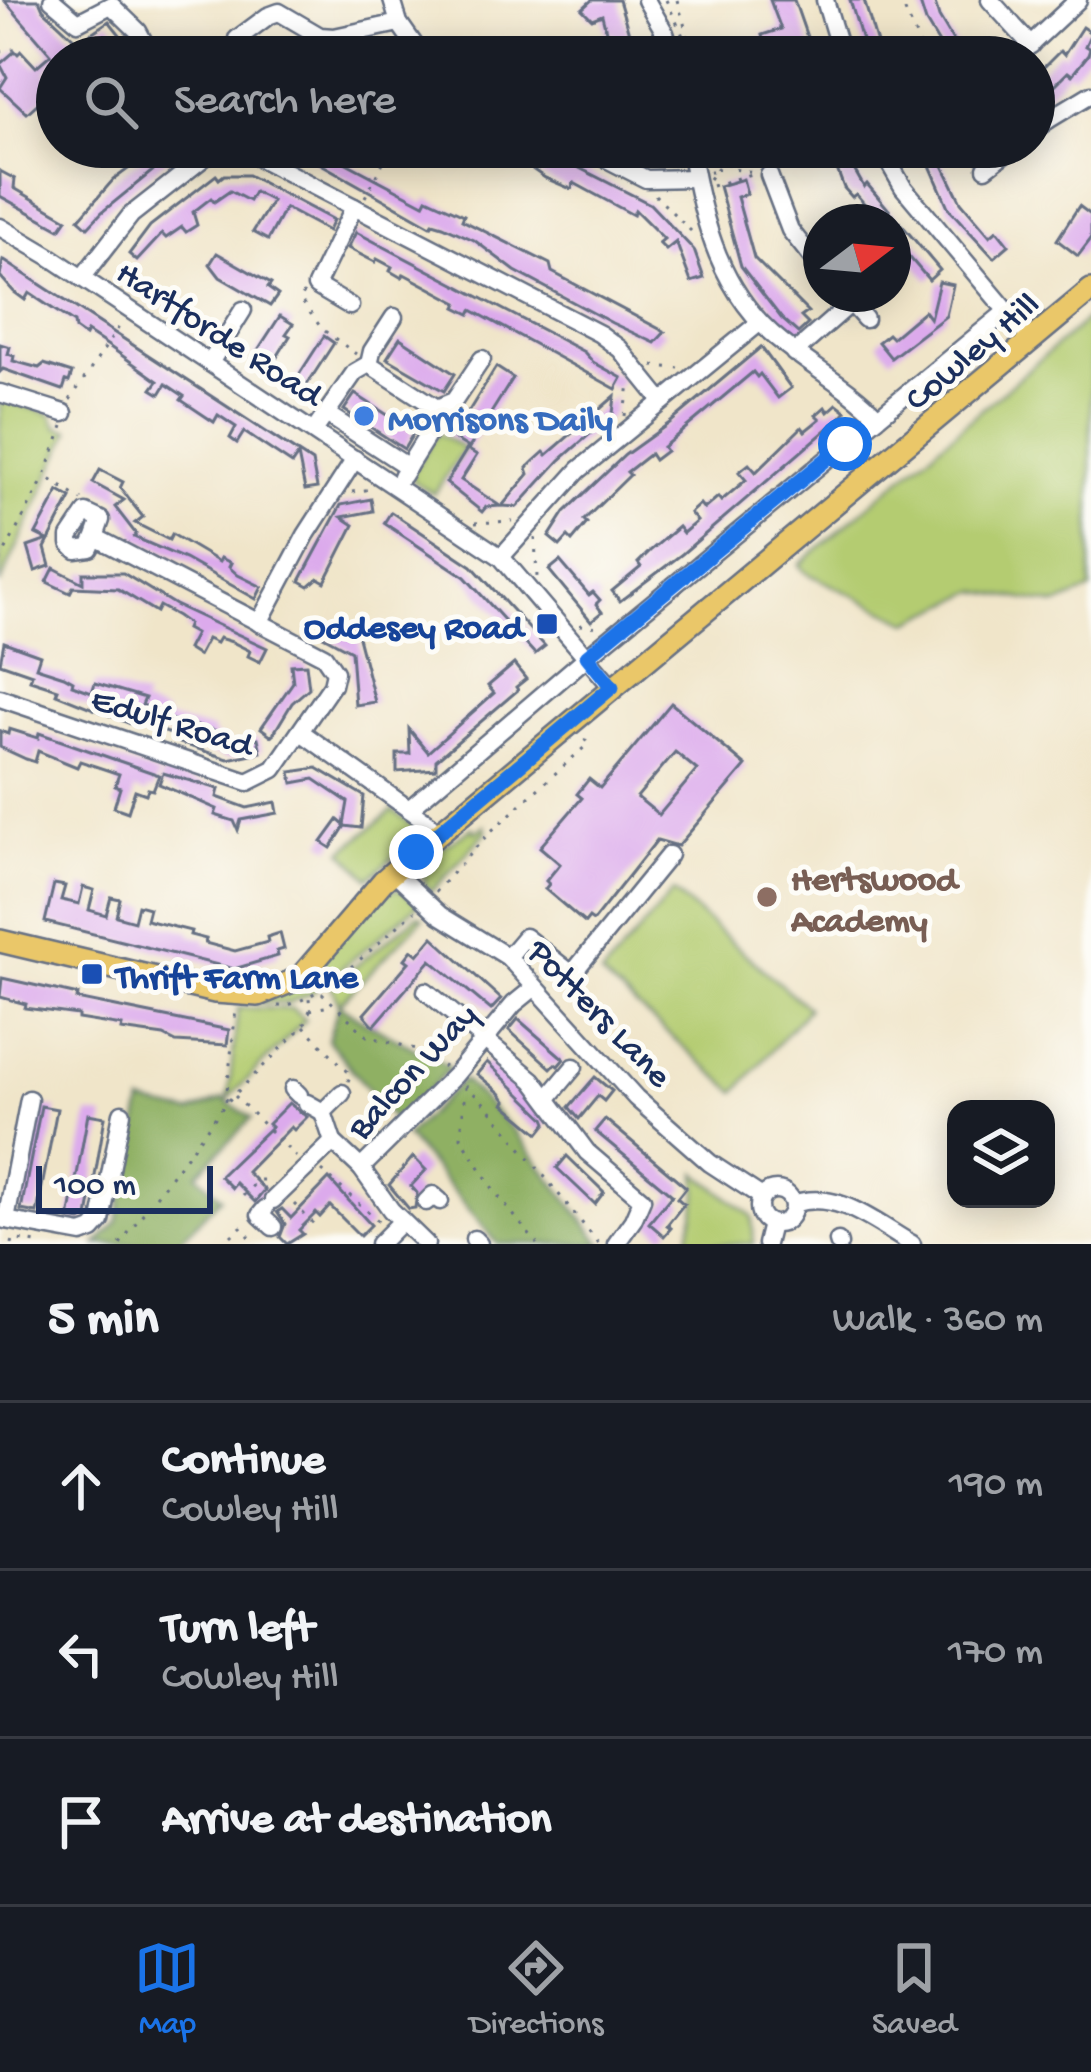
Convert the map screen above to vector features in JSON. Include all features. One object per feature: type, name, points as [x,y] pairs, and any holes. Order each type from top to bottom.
[{"type":"main road","name":"Cowley Hill","points":[[0,941],[214,992],[259,995],[300,977],[394,872],[1091,290]]},
{"type":"street","points":[[52,0],[78,22],[111,4],[141,36]]},
{"type":"street","points":[[392,0],[409,36]]},
{"type":"street","points":[[646,0],[666,36]]},
{"type":"street","points":[[825,0],[836,36]]},
{"type":"street","points":[[990,0],[1014,36]]},
{"type":"street","points":[[1040,36],[1078,0]]},
{"type":"street","points":[[241,36],[279,12],[320,36]]},
{"type":"street","points":[[339,36],[399,23]]},
{"type":"street","points":[[1055,116],[1091,94]]},
{"type":"street","points":[[82,278],[131,215],[191,168]]},
{"type":"street","points":[[279,168],[600,334],[620,349],[662,401]]},
{"type":"street","points":[[624,168],[646,179],[703,176]]},
{"type":"street","points":[[699,168],[701,213],[722,267],[759,323],[848,388],[878,417]]},
{"type":"street","points":[[892,168],[1032,341]]},
{"type":"street","points":[[763,174],[803,246]]},
{"type":"street","points":[[350,306],[316,286],[356,208]]},
{"type":"street","name":"Hartforde Road","points":[[0,227],[501,557],[612,687]]},
{"type":"street","points":[[210,363],[243,310]]},
{"type":"street","name":"Cowley Hill","points":[[409,809],[587,656],[1007,311]]},
{"type":"street","points":[[794,352],[833,312]]},
{"type":"street","points":[[859,312],[865,319]]},
{"type":"street","points":[[314,431],[355,372],[366,365],[394,316]]},
{"type":"street","points":[[501,557],[579,470],[759,323]]},
{"type":"street","points":[[437,408],[454,401],[482,358]]},
{"type":"street","points":[[366,365],[437,408]]},
{"type":"street","points":[[0,393],[64,412]]},
{"type":"street","points":[[387,486],[408,466],[432,428],[437,408]]},
{"type":"street","name":"Hartforde Road","points":[[328,415],[408,466]]},
{"type":"street","points":[[95,537],[259,622],[306,535],[355,459]]},
{"type":"street","points":[[86,513],[101,520],[95,537],[83,552],[70,544],[86,513]]},
{"type":"street","name":"Edulf Road","points":[[3,699],[239,781],[257,781],[267,776],[302,732],[332,686],[333,666],[324,656],[259,622]]},
{"type":"street","points":[[302,732],[438,835]]},
{"type":"street","points":[[508,957],[525,937],[572,974],[669,855]]},
{"type":"street","name":"Potters Lane","points":[[394,872],[425,903],[508,957],[636,1098],[710,1162],[762,1197]]},
{"type":"street","name":"Balcon Way","points":[[342,1094],[306,1100],[333,1142],[362,1168],[460,1081],[485,1038],[535,987]]},
{"type":"street","points":[[426,991],[533,1080],[587,1152],[643,1199],[616,1244]]},
{"type":"street","points":[[548,1098],[574,1067]]},
{"type":"street","points":[[29,1099],[3,1220],[82,1234],[100,1221],[122,1113]]},
{"type":"street","name":"Balcon Way","points":[[273,1227],[260,1215],[333,1142]]},
{"type":"street","points":[[362,1168],[426,1244]]},
{"type":"street","points":[[771,1224],[760,1213],[762,1197],[777,1190],[788,1194],[794,1204]]},
{"type":"street","points":[[794,1204],[824,1198],[844,1204],[912,1244]]},
{"type":"street","points":[[771,1224],[786,1222],[794,1204]]},
{"type":"street","points":[[766,1244],[771,1224]]},
{"type":"path","points":[[666,0],[683,36]]},
{"type":"path","points":[[676,0],[687,36]]},
{"type":"path","points":[[900,0],[916,36]]},
{"type":"path","points":[[0,50],[20,48]]},
{"type":"path","points":[[356,208],[379,168]]},
{"type":"path","points":[[703,176],[704,168]]},
{"type":"path","points":[[703,176],[716,168]]},
{"type":"path","points":[[703,176],[716,168]]},
{"type":"path","points":[[730,168],[763,174]]},
{"type":"path","points":[[655,195],[702,242]]},
{"type":"path","points":[[324,264],[300,299],[322,329],[366,365]]},
{"type":"path","points":[[0,561],[45,476],[63,432],[64,412],[130,310]]},
{"type":"path","points":[[645,365],[689,368]]},
{"type":"path","points":[[625,420],[630,376]]},
{"type":"path","points":[[45,476],[80,495],[86,513]]},
{"type":"path","points":[[339,495],[387,486]]},
{"type":"path","points":[[473,523],[521,520]]},
{"type":"path","points":[[534,531],[538,580]]},
{"type":"path","points":[[575,625],[614,629]]},
{"type":"path","points":[[270,1006],[297,1004],[320,992],[425,903],[489,832],[588,744],[578,729]]},
{"type":"path","points":[[320,992],[367,1036],[419,1050],[460,1081],[489,1108],[598,1244]]},
{"type":"path","points":[[123,1242],[226,1102],[304,1026],[309,998]]},
{"type":"path","points":[[226,1102],[237,1005]]},
{"type":"path","points":[[310,1010],[331,1006]]},
{"type":"path","points":[[304,1026],[351,1075],[342,1094]]},
{"type":"path","points":[[460,1081],[461,1137],[495,1192],[537,1244]]},
{"type":"path","points":[[233,1095],[309,1164],[409,1219]]},
{"type":"path","points":[[222,1244],[241,1227],[256,1244]]},
{"type":"path","points":[[12,1244],[13,1239],[41,1244]]},
{"type":"green space","points":[[1091,316],[1091,590],[1057,605],[977,591],[909,622],[805,572],[799,565]]},
{"type":"green space","points":[[0,399],[51,414],[57,427],[70,431],[0,585]]},
{"type":"green space","points":[[438,433],[464,449],[434,494],[413,481],[413,471]]},
{"type":"green space","points":[[393,810],[415,828],[415,839],[369,878],[343,851]]},
{"type":"green space","points":[[485,825],[486,832],[432,891],[425,885],[422,860],[472,828],[476,832]]},
{"type":"green space","points":[[399,889],[419,904],[313,992],[288,1003],[255,1002],[386,891]]},
{"type":"green space","points":[[673,892],[808,1008],[736,1092],[601,976]]},
{"type":"green space","points":[[418,915],[423,918],[339,1004],[331,986]]},
{"type":"green space","points":[[339,1004],[450,1068],[396,1123],[328,1040]]},
{"type":"green space","points":[[238,1008],[292,1009],[305,1020],[228,1099]]},
{"type":"green space","points":[[463,1080],[515,1132],[602,1244],[498,1244],[406,1136]]},
{"type":"green space","points":[[223,1099],[252,1118],[197,1174],[221,1197],[176,1244],[97,1244],[117,1223],[142,1103],[190,1113]]},
{"type":"green space","points":[[697,1173],[752,1216],[754,1244],[687,1244],[698,1197]]},
{"type":"building","points":[[4,0],[39,0],[72,36],[36,37]]},
{"type":"building","points":[[592,0],[619,0],[630,36],[607,35],[602,15],[592,19],[582,9]]},
{"type":"building","points":[[770,0],[794,0],[807,36],[762,36],[781,29]]},
{"type":"building","points":[[850,0],[864,0],[875,36],[861,36]]},
{"type":"building","points":[[919,0],[934,0],[950,36],[934,36]]},
{"type":"building","points":[[109,21],[121,36],[87,36]]},
{"type":"building","points":[[1082,27],[1091,33],[1085,46],[1090,49],[1088,55],[1072,75],[1068,72],[1055,85],[1055,56],[1060,51],[1064,55]]},
{"type":"building","points":[[21,51],[36,67],[36,105],[27,113],[0,88],[7,77],[0,64]]},
{"type":"building","points":[[129,168],[156,168],[88,227],[79,219]]},
{"type":"building","points":[[328,168],[356,168],[424,204],[427,198],[464,215],[462,220],[550,264],[552,272],[665,332],[655,343],[515,271],[474,240],[443,226],[431,226]]},
{"type":"building","points":[[531,168],[579,168],[650,204],[694,250],[704,278],[691,282],[676,242],[666,250],[659,243],[664,239],[635,210],[633,215],[574,183],[571,189]]},
{"type":"building","points":[[836,168],[853,168],[864,187],[867,184],[884,204],[865,204],[856,194],[852,197]]},
{"type":"building","points":[[931,168],[944,168],[961,202],[990,236],[997,230],[1009,245],[994,258],[949,209]]},
{"type":"building","points":[[0,171],[15,179],[14,188],[67,219],[60,229],[0,196]]},
{"type":"building","points":[[216,175],[219,179],[248,175],[333,220],[328,231],[285,208],[268,240],[253,232],[272,201],[254,192],[249,201],[230,191],[193,212],[197,225],[186,232],[182,227],[166,238],[162,234],[137,261],[129,254],[150,226]]},
{"type":"building","points":[[743,179],[747,194],[737,197],[754,258],[808,312],[801,317],[808,324],[798,333],[741,266],[719,186]]},
{"type":"building","points":[[1079,206],[1091,215],[1091,239],[1078,256],[1057,240]]},
{"type":"building","points":[[356,232],[584,352],[622,378],[616,389],[472,310],[470,314],[456,307],[458,303],[404,274],[402,278],[377,259],[348,248]]},
{"type":"building","points":[[911,236],[940,270],[929,280],[911,259]]},
{"type":"building","points":[[217,253],[271,284],[268,288],[278,295],[270,306],[220,277],[210,264]]},
{"type":"building","points":[[3,260],[312,462],[317,488],[305,490],[298,455],[292,464],[244,432],[237,443],[230,438],[236,427],[218,415],[214,422],[166,384],[160,394],[152,389],[158,381],[110,347],[87,332],[85,336],[74,323],[29,293],[25,300],[0,276]]},
{"type":"building","points":[[939,282],[953,285],[946,316],[891,358],[878,342],[888,334],[892,338],[924,311],[930,319]]},
{"type":"building","points":[[280,316],[293,324],[269,370],[252,359]]},
{"type":"building","points":[[324,336],[334,343],[301,394],[291,387]]},
{"type":"building","points":[[400,338],[455,374],[444,391],[387,358]]},
{"type":"building","points":[[0,344],[10,347],[13,361],[72,373],[69,382],[63,390],[3,369],[0,372]]},
{"type":"building","points":[[761,347],[791,388],[778,398],[760,374],[757,377],[753,372],[663,447],[666,451],[654,460],[650,454],[627,472],[630,475],[584,520],[587,523],[572,541],[568,537],[560,546],[549,537],[565,512],[625,455]]},
{"type":"building","points":[[496,367],[513,378],[469,448],[445,433],[452,423],[459,427]]},
{"type":"building","points":[[355,394],[414,432],[404,449],[344,410]]},
{"type":"building","points":[[615,396],[613,414],[560,460],[517,507],[502,506],[534,461]]},
{"type":"building","points":[[837,404],[846,411],[838,420],[620,601],[612,591],[678,527],[683,533],[697,521],[690,513],[718,497],[721,501],[746,480],[739,472],[749,464],[756,472],[802,427],[805,431],[820,419],[816,415],[825,407],[828,412]]},
{"type":"building","points":[[467,449],[477,455],[461,480],[500,506],[482,512],[446,483]]},
{"type":"building","points":[[100,470],[123,482],[120,488],[143,517],[135,523],[169,540],[172,534],[219,562],[221,558],[231,563],[229,567],[238,575],[262,587],[256,599],[134,537],[115,507],[124,500],[93,483]]},
{"type":"building","points":[[59,491],[71,498],[45,548],[50,566],[35,571],[28,547],[48,540],[36,534]]},
{"type":"building","points":[[371,499],[373,511],[342,517],[354,525],[325,582],[318,578],[309,586],[300,581],[341,505]]},
{"type":"building","points":[[391,512],[472,566],[545,646],[535,654],[465,577],[384,523]]},
{"type":"building","points":[[560,561],[589,595],[593,592],[600,600],[596,604],[602,612],[591,621],[549,570]]},
{"type":"building","points":[[54,568],[83,583],[83,573],[123,573],[175,605],[267,648],[260,662],[232,642],[207,639],[198,656],[187,649],[195,634],[177,616],[159,606],[156,612],[118,589],[73,587],[70,593],[47,582]]},
{"type":"building","points":[[330,624],[357,633],[375,702],[355,705],[351,651],[323,636]]},
{"type":"building","points":[[4,642],[40,655],[36,667],[64,676],[72,685],[92,692],[95,683],[145,698],[142,705],[165,713],[164,718],[214,730],[213,735],[225,739],[223,745],[258,738],[261,752],[228,759],[56,694],[58,689],[30,680],[32,674],[0,663]]},
{"type":"building","points":[[306,664],[309,688],[292,703],[272,736],[261,728],[293,682],[291,665]]},
{"type":"building","points":[[514,664],[526,679],[518,690],[436,760],[436,769],[397,772],[397,754],[410,754],[409,729],[428,752],[494,693],[488,686]]},
{"type":"building","points":[[671,703],[746,766],[678,846],[657,840],[593,921],[589,918],[585,923],[545,889],[560,864],[540,847],[582,798],[577,794],[589,779],[600,788]],"holes":[[[675,752],[697,770],[659,815],[637,797]]]},
{"type":"building","points":[[9,729],[38,738],[39,733],[159,775],[153,790],[146,794],[135,790],[128,812],[114,807],[119,774],[80,761],[77,767],[38,751],[35,762],[26,759],[0,747],[0,731],[8,734]]},
{"type":"building","points":[[317,768],[364,796],[361,828],[345,826],[331,848],[322,842],[338,820],[344,825],[348,802],[314,779],[293,783],[291,772]]},
{"type":"building","points":[[163,773],[219,789],[217,797],[247,808],[276,802],[278,813],[241,820],[238,830],[234,821],[215,815],[217,809],[159,784]]},
{"type":"building","points":[[54,884],[65,886],[61,900],[79,904],[83,887],[94,890],[89,910],[106,915],[111,897],[120,899],[116,916],[134,921],[138,905],[149,908],[146,920],[191,931],[190,935],[206,939],[205,943],[235,951],[268,942],[267,937],[280,933],[284,949],[277,951],[278,956],[234,969],[45,922]]},
{"type":"building","points":[[433,937],[501,999],[491,1010],[431,960],[374,1026],[364,1014],[409,962],[405,959],[412,950],[418,955]]},
{"type":"building","points":[[2,978],[78,995],[77,999],[229,1030],[227,1045],[176,1042],[78,1019],[78,1015],[25,1008],[26,1004],[0,997]]},
{"type":"building","points":[[518,1019],[564,1059],[558,1066],[551,1068],[509,1030]]},
{"type":"building","points":[[487,1062],[545,1118],[547,1123],[539,1133],[477,1074]]},
{"type":"building","points":[[595,1077],[612,1091],[604,1101],[598,1096],[579,1119],[569,1107]]},
{"type":"building","points":[[289,1103],[307,1117],[247,1172],[265,1190],[255,1202],[236,1183],[232,1188],[220,1176]]},
{"type":"building","points":[[41,1106],[57,1109],[37,1213],[21,1210]]},
{"type":"building","points":[[88,1114],[105,1117],[88,1217],[81,1221],[69,1219]]},
{"type":"building","points":[[605,1119],[686,1187],[677,1198],[684,1204],[664,1236],[649,1223],[672,1195],[595,1131]]},
{"type":"building","points":[[567,1156],[604,1192],[595,1204],[557,1168]]},
{"type":"building","points":[[413,1157],[426,1170],[411,1186],[417,1193],[415,1208],[409,1209],[389,1185]]},
{"type":"building","points":[[329,1179],[371,1225],[360,1236],[330,1206],[320,1217],[316,1213],[299,1230],[303,1234],[287,1244],[280,1237],[285,1224],[277,1212],[282,1209],[291,1218]]},
{"type":"place","name":"Morrisons Daily","points":[[364,416]]},
{"type":"place","name":"Oddesey Road","points":[[547,624]]},
{"type":"place","name":"Hertswood Academy","points":[[767,897]]},
{"type":"place","name":"Thrift Farm Lane","points":[[92,974]]},
{"type":"route","points":[[416,852],[612,687],[587,656],[845,444]]}]
